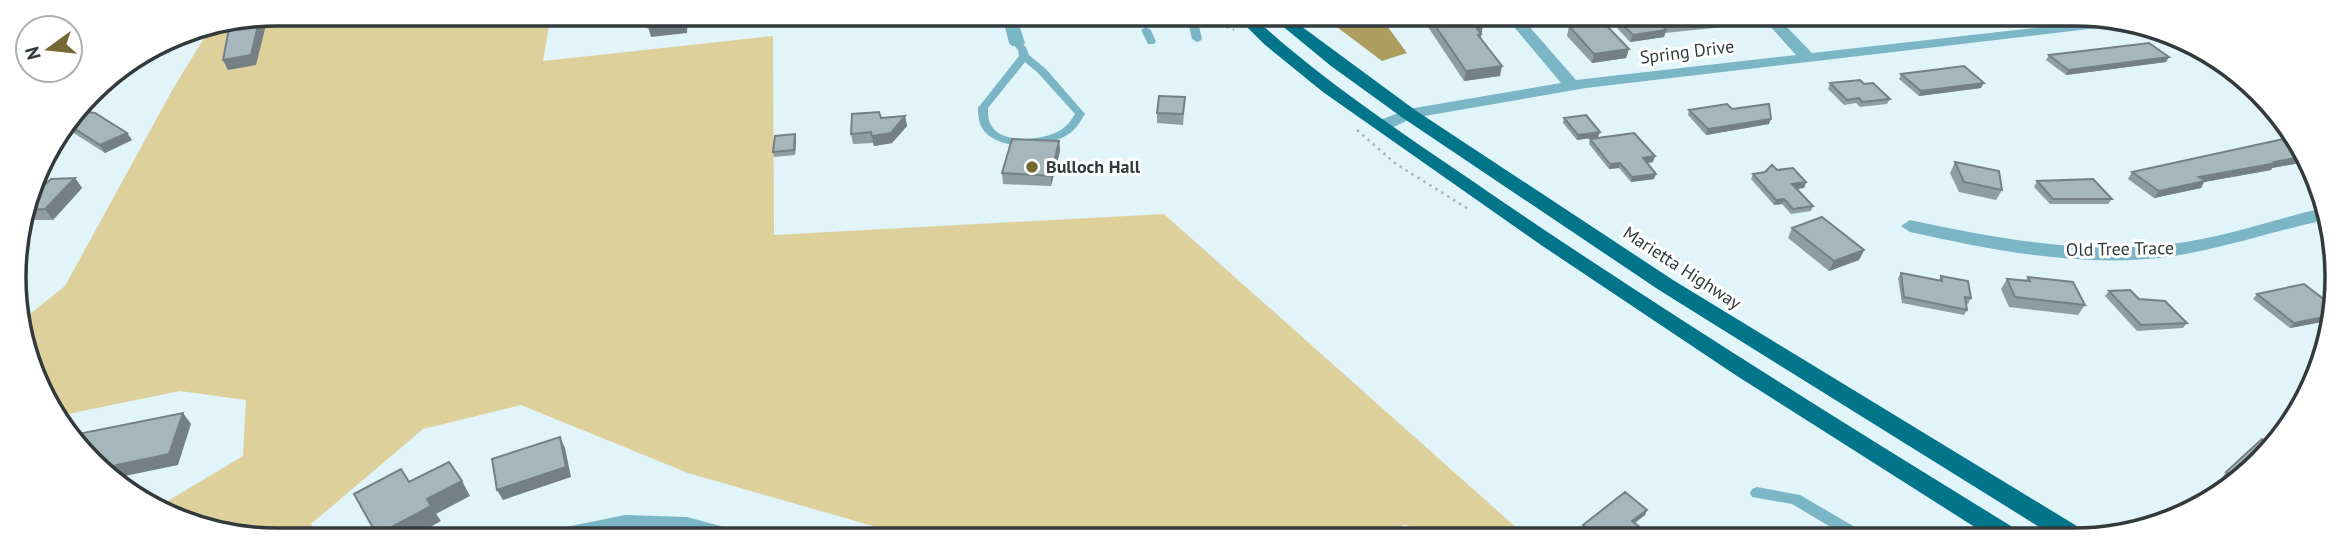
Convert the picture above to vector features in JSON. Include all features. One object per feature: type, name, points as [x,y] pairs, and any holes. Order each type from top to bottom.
[{"type":"highway","points":[[1255,26],[1308,72],[1629,296],[1995,528]]},
{"type":"highway","name":"Marietta Highway","points":[[1290,26],[1409,114],[1754,342],[2061,528]]},
{"type":"street","points":[[1012,26],[1020,50]]},
{"type":"street","points":[[1521,26],[1572,85]]},
{"type":"street","points":[[1778,26],[1807,57]]},
{"type":"street","name":"Spring Drive","points":[[1383,125],[1409,114],[1572,85],[2083,27]]},
{"type":"street","name":"Old Tree Trace","points":[[1910,226],[1970,239],[2090,253],[2152,251],[2208,244],[2317,216]]},
{"type":"street","points":[[607,528],[625,524],[694,528]]},
{"type":"lane","points":[[1194,26],[1197,39]]},
{"type":"lane","points":[[1146,30],[1151,42]]},
{"type":"lane","points":[[1020,50],[1080,114],[1076,124],[1067,133],[1032,141],[1011,140],[991,133],[985,125],[983,108],[1020,50]]},
{"type":"lane","points":[[1756,493],[1795,499],[1845,528]]},
{"type":"shaded area","points":[[549,26],[543,61],[773,36],[774,235],[1164,214],[1517,528],[1414,528],[1405,525],[1397,528],[880,528],[688,473],[521,405],[423,429],[311,524],[314,528],[244,526],[196,514],[166,502],[243,456],[246,400],[180,391],[68,414],[45,373],[29,315],[65,286],[174,87],[205,37],[244,28]]},
{"type":"shaded area","points":[[1336,26],[1387,26],[1407,53],[1382,61]]},
{"type":"building","points":[[1435,26],[1475,26],[1481,34],[1478,35],[1502,66],[1466,71]]},
{"type":"building","points":[[1569,26],[1607,26],[1629,49],[1594,54]]},
{"type":"building","points":[[1624,26],[1663,26],[1666,30],[1633,35]]},
{"type":"building","points":[[258,27],[251,55],[223,60],[229,31]]},
{"type":"building","points":[[2149,43],[2169,57],[2068,70],[2049,55]]},
{"type":"building","points":[[1964,66],[1984,83],[1921,91],[1901,74]]},
{"type":"building","points":[[1860,80],[1864,84],[1873,83],[1890,99],[1862,102],[1859,98],[1847,100],[1830,83]]},
{"type":"building","points":[[1159,96],[1185,97],[1183,114],[1157,113]]},
{"type":"building","points":[[1727,104],[1732,109],[1769,104],[1771,119],[1708,129],[1689,110]]},
{"type":"building","points":[[88,112],[95,113],[127,133],[100,145],[75,129]]},
{"type":"building","points":[[879,112],[881,118],[905,116],[891,133],[872,136],[871,132],[851,134],[852,114]]},
{"type":"building","points":[[1586,115],[1600,132],[1578,135],[1564,118]]},
{"type":"building","points":[[1634,133],[1655,156],[1643,158],[1656,174],[1632,177],[1620,163],[1610,164],[1590,139]]},
{"type":"building","points":[[795,134],[794,150],[773,152],[775,136]]},
{"type":"building","name":"Bulloch Hall","points":[[1012,139],[1059,141],[1051,176],[1002,173]]},
{"type":"building","points":[[2283,139],[2295,158],[2199,177],[2205,181],[2159,191],[2132,172]]},
{"type":"building","points":[[1955,162],[1999,171],[2002,190],[1964,182]]},
{"type":"building","points":[[1772,165],[1777,170],[1793,168],[1806,182],[1792,184],[1813,206],[1793,209],[1784,199],[1776,200],[1753,174],[1765,172]]},
{"type":"building","points":[[75,178],[45,209],[36,210],[43,186],[51,179]]},
{"type":"building","points":[[2093,179],[2112,199],[2053,199],[2037,181]]},
{"type":"building","points":[[1822,217],[1864,250],[1834,261],[1792,228]]},
{"type":"building","points":[[1901,273],[1942,281],[1941,276],[1968,281],[1971,298],[1965,297],[1967,310],[1904,297]]},
{"type":"building","points":[[2028,277],[2073,282],[2085,305],[2015,297],[2007,279],[2030,281]]},
{"type":"building","points":[[2304,284],[2324,299],[2322,317],[2294,323],[2257,294]]},
{"type":"building","points":[[2130,290],[2139,299],[2165,301],[2187,323],[2141,325],[2109,291]]},
{"type":"building","points":[[183,413],[169,454],[112,466],[81,433]]},
{"type":"building","points":[[560,437],[566,467],[497,490],[492,459]]},
{"type":"building","points":[[2262,439],[2264,441],[2229,474],[2226,472]]},
{"type":"building","points":[[449,462],[462,481],[427,499],[431,506],[390,528],[373,528],[354,494],[401,469],[409,482]]},
{"type":"building","points":[[1625,492],[1647,510],[1632,521],[1641,528],[1587,528],[1583,525]]},
{"type":"place","name":"Bulloch Hall","points":[[1032,167]]}]
